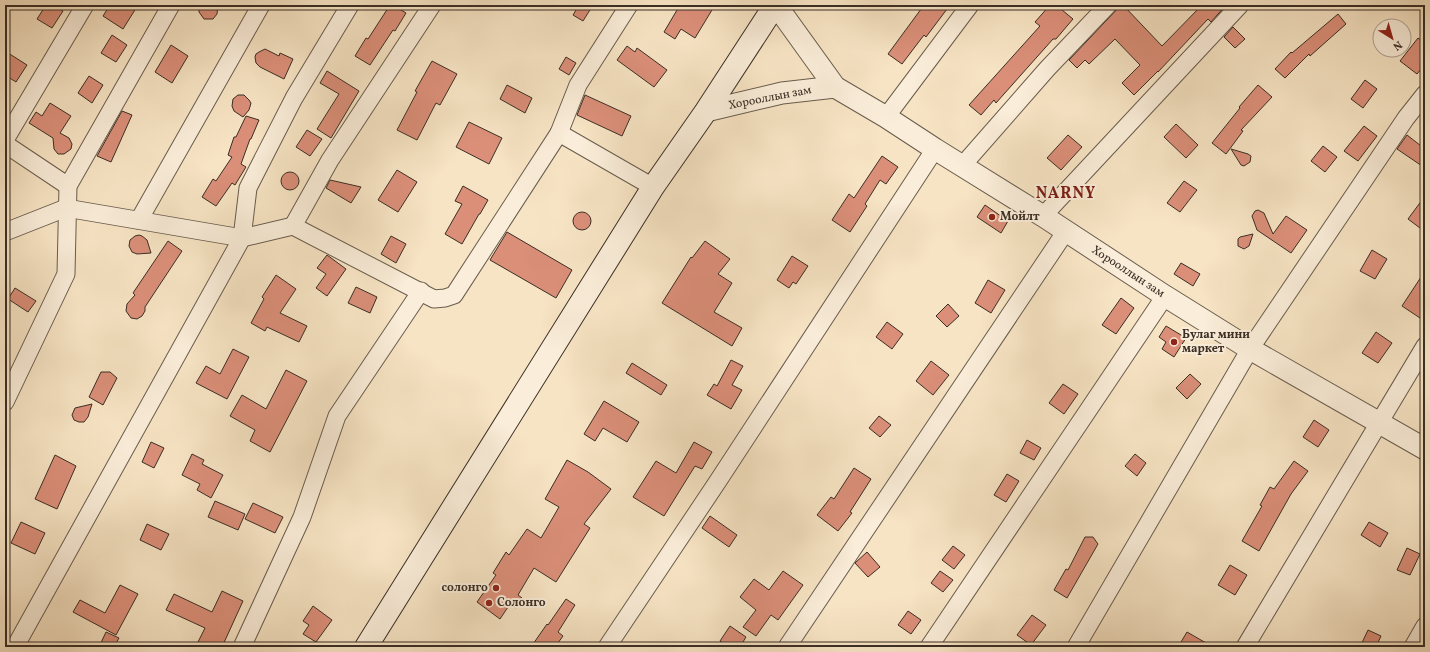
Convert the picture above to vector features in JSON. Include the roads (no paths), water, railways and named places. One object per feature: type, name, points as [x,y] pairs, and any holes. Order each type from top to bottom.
[{"type":"main road","points":[[366,647],[653,187],[706,112],[775,5]]},
{"type":"street","points":[[5,140],[85,5]]},
{"type":"street","points":[[5,402],[66,274],[66,208],[68,186],[171,5]]},
{"type":"street","points":[[138,220],[261,5]]},
{"type":"street","points":[[15,647],[242,238],[248,188],[294,98],[350,5]]},
{"type":"street","points":[[293,226],[330,160],[432,5]]},
{"type":"street","points":[[5,232],[66,208],[242,238],[293,226],[434,299],[454,296],[559,133],[578,85],[629,5]]},
{"type":"street","name":"Хорооллын зам","points":[[775,5],[835,87],[886,117],[934,149],[1043,216],[1164,296],[1250,349],[1425,449]]},
{"type":"street","points":[[886,117],[970,5]]},
{"type":"street","points":[[962,166],[1047,69],[1108,5]]},
{"type":"street","points":[[1043,216],[1240,5]]},
{"type":"street","name":"Хорооллын зам","points":[[706,112],[782,93],[835,87]]},
{"type":"street","points":[[1076,647],[1250,349],[1406,118],[1425,94]]},
{"type":"street","points":[[559,133],[653,187]]},
{"type":"street","points":[[5,144],[68,186]]},
{"type":"street","points":[[607,647],[718,482],[934,149]]},
{"type":"street","points":[[787,647],[1066,231]]},
{"type":"street","points":[[242,647],[302,517],[337,416],[421,292]]},
{"type":"street","points":[[929,647],[1164,296]]},
{"type":"street","points":[[1245,647],[1425,346]]},
{"type":"street","points":[[1414,647],[1425,626]]},
{"type":"place","name":"Мойлт","points":[[992,217]]},
{"type":"place","name":"Булаг мини маркет","points":[[1174,342]]},
{"type":"place","name":"солонго","points":[[496,588]]},
{"type":"place","name":"Солонго","points":[[489,603]]},
{"type":"district","name":"NARNY","points":[[1066,194]]}]
